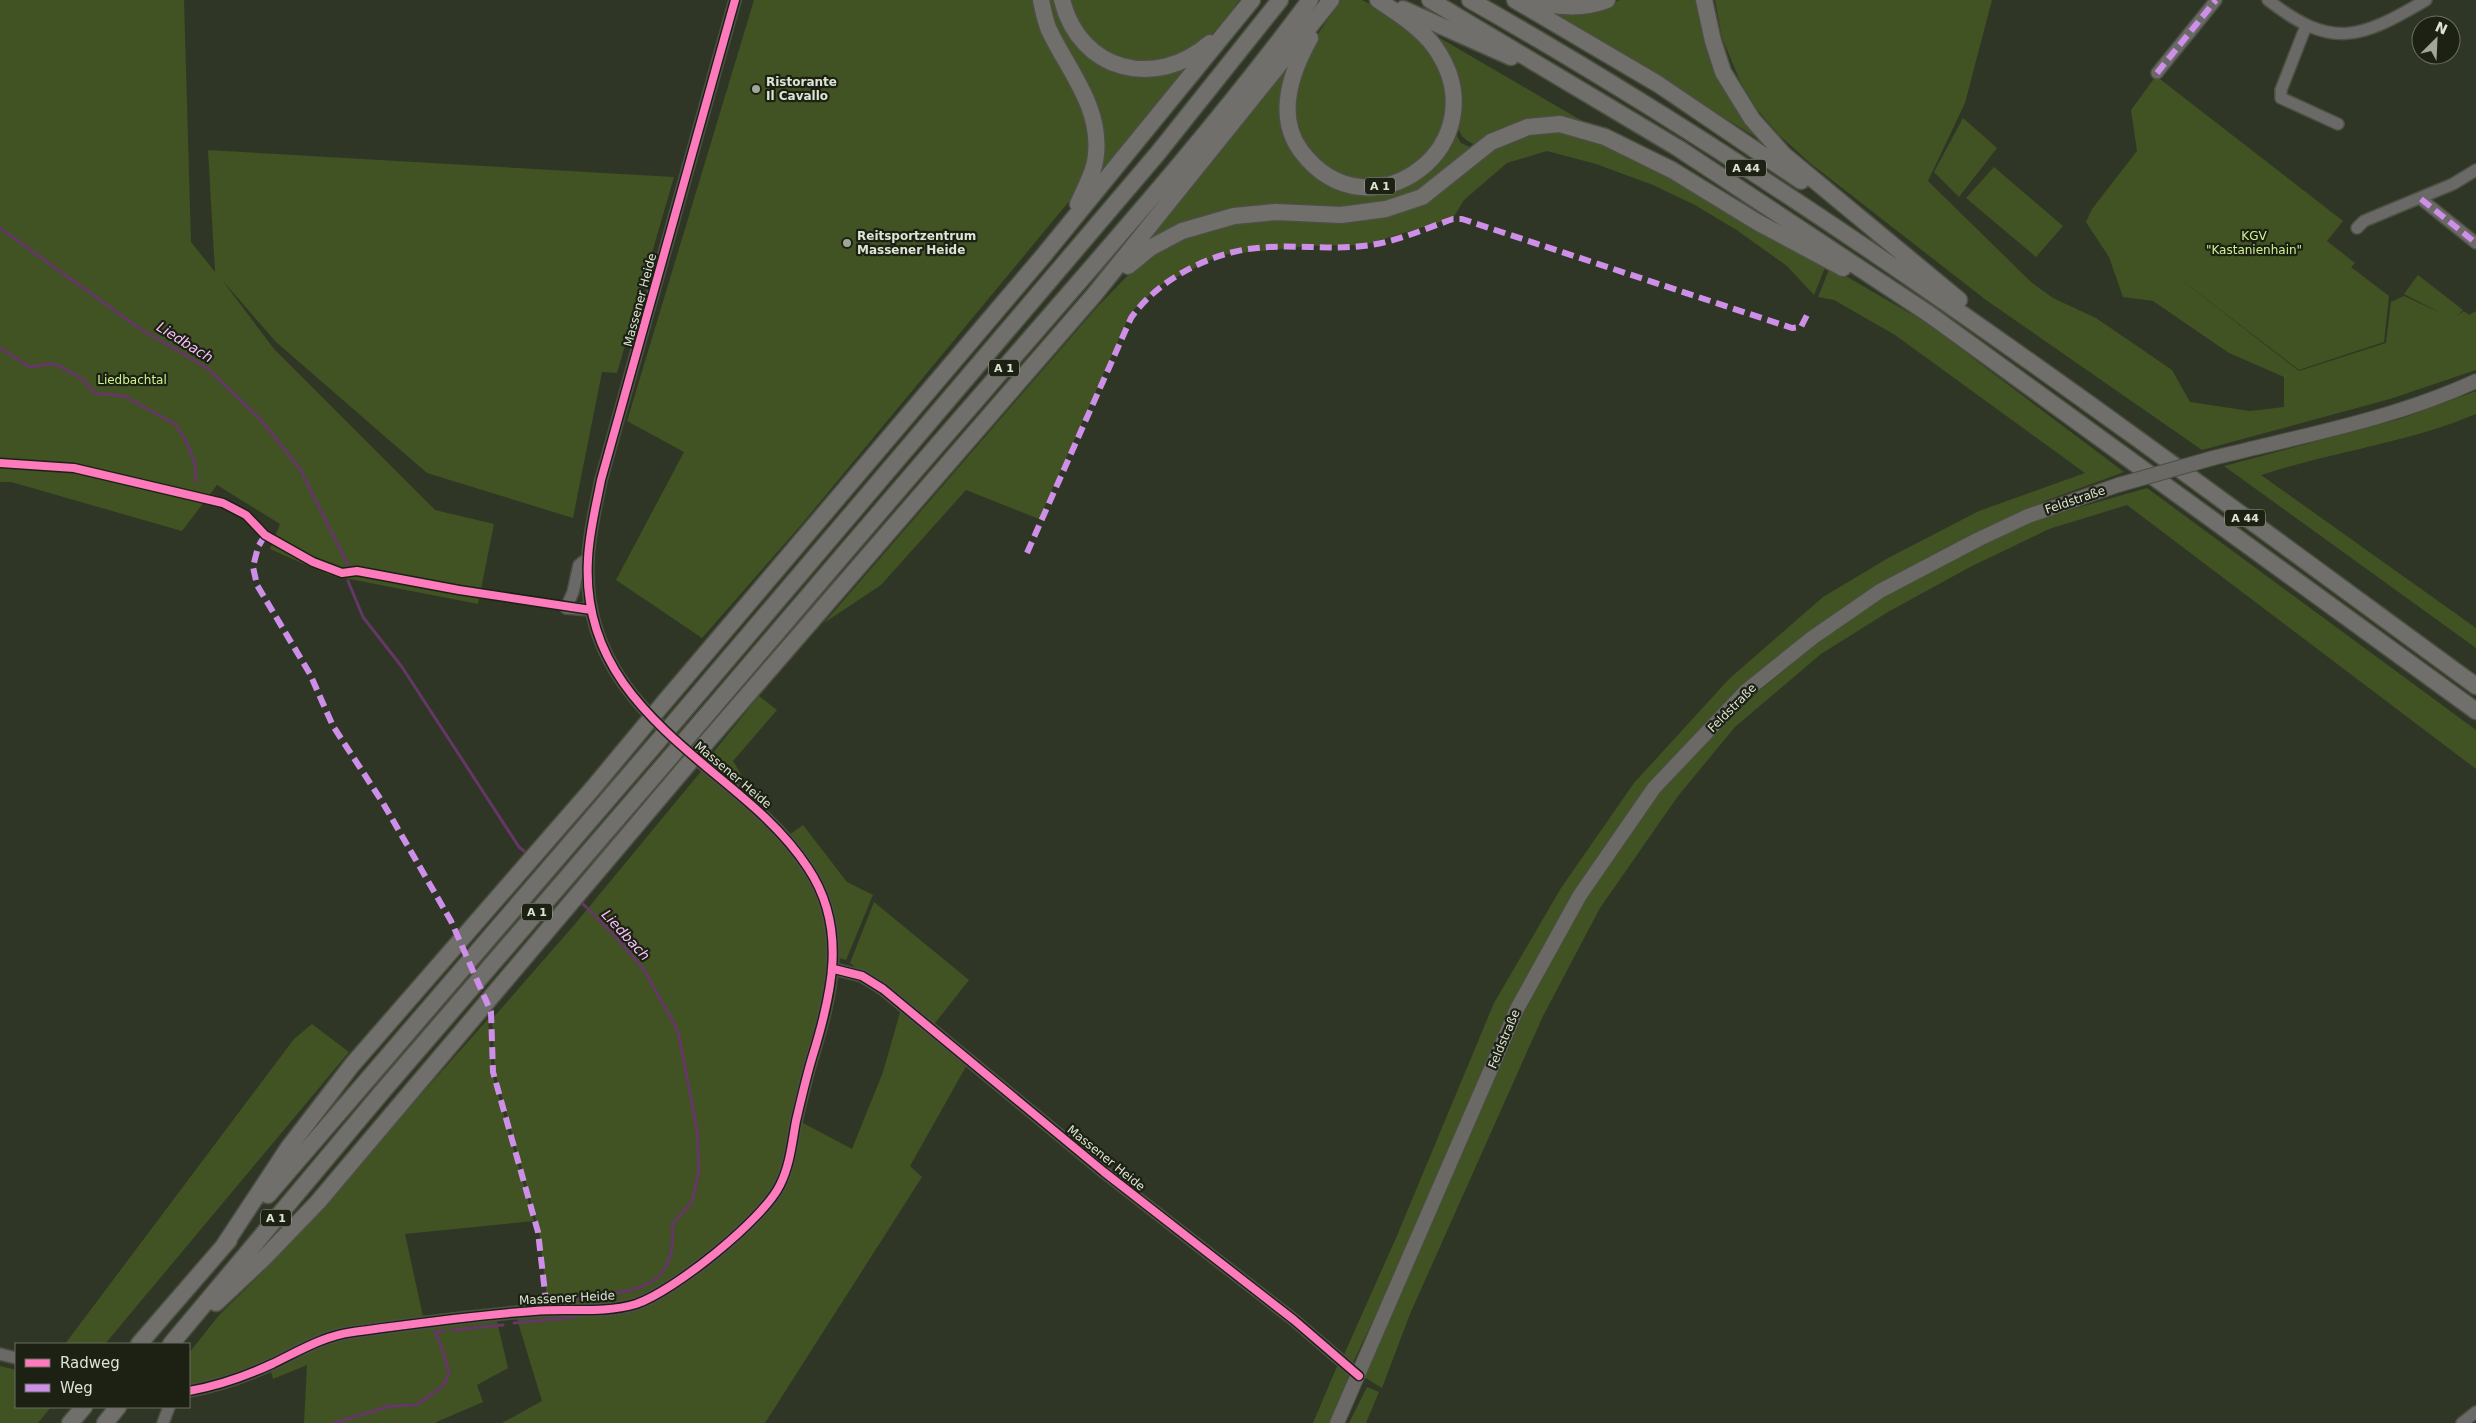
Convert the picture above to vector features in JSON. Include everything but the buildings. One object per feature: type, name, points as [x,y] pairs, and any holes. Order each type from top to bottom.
[{"type":"highway","points":[[1041,0],[1048,28],[1089,102],[1096,128],[1096,154],[1092,171],[1077,207],[1044,255]]},
{"type":"highway","points":[[1062,0],[1066,16],[1078,38],[1100,58],[1130,70],[1159,68],[1197,54],[1240,16]]},
{"type":"highway","points":[[223,1247],[289,1147],[352,1065],[662,706],[1044,255],[1252,0]]},
{"type":"highway","name":"A 1","points":[[139,1343],[677,719],[1158,153],[1280,0]]},
{"type":"highway","name":"A 1","points":[[173,1343],[382,1092],[1076,285],[1263,61],[1310,0]]},
{"type":"highway","points":[[173,1343],[264,1258],[318,1202],[705,744],[1094,295],[1332,0]]},
{"type":"highway","name":"A 1","points":[[1332,0],[1302,52],[1294,72],[1287,102],[1288,127],[1295,142],[1318,170],[1353,186],[1370,187],[1389,185],[1405,179],[1427,164],[1447,136],[1454,99],[1452,83],[1433,44],[1416,28],[1378,0]]},
{"type":"highway","points":[[1384,0],[1427,21],[1570,82]]},
{"type":"highway","name":"A 44","points":[[1430,0],[1678,148],[1929,314],[2476,711]]},
{"type":"highway","name":"A 44","points":[[1470,0],[1658,111],[1835,225],[2014,350],[2476,686]]},
{"type":"highway","points":[[1515,0],[1658,84],[1878,233]]},
{"type":"highway","points":[[1532,0],[1561,6],[1600,3],[1607,0]]},
{"type":"highway","points":[[1704,0],[1713,41],[1723,72],[1752,119],[1784,155],[1934,279],[2014,350]]},
{"type":"highway","points":[[1094,295],[1135,259],[1182,231],[1234,216],[1276,212],[1341,214],[1386,209],[1422,197],[1492,142],[1528,127],[1560,124],[1605,137],[1672,170],[1757,222],[1929,314]]},
{"type":"highway","points":[[70,1423],[83,1408]]},
{"type":"highway","points":[[105,1423],[117,1408]]},
{"type":"main road","name":"Feldstraße","points":[[1337,1423],[1517,1009],[1580,895],[1654,788],[1746,691],[1812,638],[1880,591],[1977,540],[2028,516],[2118,485],[2213,458],[2380,415],[2421,402],[2476,380]]},
{"type":"street","name":"Massener Heide","points":[[190,1391],[211,1386],[269,1365],[312,1344],[339,1335],[488,1314],[618,1307],[651,1298],[690,1274],[766,1207],[780,1186],[789,1163],[805,1083],[827,1010],[834,969],[833,940],[829,915],[819,888],[808,868],[768,820],[671,737],[635,700],[613,668],[602,648],[591,610],[588,558],[601,480],[735,0]]},
{"type":"street","points":[[2157,73],[2216,0]]},
{"type":"street","points":[[2268,0],[2289,17],[2306,26],[2324,32],[2340,34],[2362,32],[2382,25],[2426,0]]},
{"type":"street","points":[[2306,26],[2281,90],[2281,98],[2338,124]]},
{"type":"street","points":[[2357,228],[2364,221],[2421,199],[2453,184],[2476,170]]},
{"type":"street","points":[[2421,199],[2476,243]]},
{"type":"street","name":"Massener Heide","points":[[588,558],[579,565],[573,592],[566,608],[591,610]]},
{"type":"street","name":"Massener Heide","points":[[834,969],[862,976],[883,989],[1104,1172],[1294,1320],[1359,1376]]},
{"type":"street","points":[[0,1354],[15,1358]]},
{"type":"street","points":[[163,1423],[169,1408]]},
{"type":"street","points":[[2462,1423],[2476,1412]]},
{"type":"green space","name":"Liedbachtal","points":[[0,0],[184,0],[191,242],[215,272],[208,150],[674,177],[617,373],[602,372],[573,518],[427,473],[276,342],[222,280],[274,349],[435,510],[494,524],[478,604],[329,575],[270,549],[280,524],[217,485],[182,531],[11,482],[0,482]]},
{"type":"green space","name":"Reitsportzentrum Massener Heide","points":[[754,0],[1034,0],[1047,40],[1085,117],[1090,136],[1089,156],[1076,193],[801,525],[702,638],[616,580],[684,452],[627,421]]},
{"type":"green space","points":[[1043,0],[1058,0],[1062,17],[1130,72],[1200,56],[1096,185],[1101,154]]},
{"type":"green space","points":[[1070,0],[1239,0],[1211,35],[1193,49],[1170,59],[1139,60],[1112,54],[1100,48],[1082,28]]},
{"type":"green space","points":[[1341,0],[1362,0],[1393,16],[1427,45],[1449,98],[1442,133],[1413,169],[1370,182],[1336,175],[1309,155],[1291,112],[1305,53]]},
{"type":"green space","points":[[1620,0],[1698,0],[1700,21],[1705,41],[1722,78],[1770,146],[1555,13],[1607,7]]},
{"type":"green space","name":"KGV \"Kastanienhain\"","points":[[1715,0],[1992,0],[1965,103],[1928,181],[2031,282],[2053,298],[2096,318],[2172,370],[2190,402],[2250,411],[2284,407],[2284,377],[2229,353],[2153,301],[2123,297],[2109,257],[2086,222],[2092,209],[2137,151],[2131,110],[2156,76],[2343,221],[2327,241],[2355,263],[2351,267],[2389,296],[2384,342],[2299,370],[2166,268],[2299,371],[2386,343],[2391,302],[2404,296],[2443,314],[2404,294],[2418,275],[2463,310],[2457,316],[2464,311],[2469,315],[2476,311],[2476,370],[2390,399],[2202,450],[1986,300],[1810,163],[1779,135],[1756,108],[1740,81],[1722,38]]},
{"type":"green space","points":[[1433,34],[1589,125],[1560,121],[1482,145],[1468,141],[1459,131],[1455,120]]},
{"type":"green space","points":[[1285,70],[1281,101],[1284,131],[1296,158],[1306,170],[1320,179],[1392,190],[1454,131],[1461,143],[1476,150],[1420,193],[1386,205],[1343,210],[1273,207],[1139,247]]},
{"type":"green space","points":[[1963,118],[1997,148],[1959,197],[1934,172]]},
{"type":"green space","points":[[1559,129],[1604,140],[1826,265],[1814,295],[1787,266],[1738,231],[1695,205],[1653,185],[1596,164],[1547,151],[1507,163],[1464,200],[1453,218],[1364,245],[1309,246],[1220,255],[1161,285],[1131,312],[1039,519],[966,490],[881,585],[824,623],[1098,306],[1138,265],[1155,252],[1186,236],[1235,221],[1387,214],[1495,146],[1529,131]]},
{"type":"green space","points":[[1994,167],[2063,226],[2036,257],[1966,198]]},
{"type":"green space","points":[[1830,267],[1925,322],[2124,472],[2045,501],[1978,531],[1880,583],[1816,627],[1740,687],[1645,788],[1575,892],[1351,1367],[1342,1359],[1396,1238],[1494,1003],[1561,888],[1634,783],[1729,679],[1823,597],[1890,557],[1979,511],[2085,473],[1895,335],[1834,300],[1818,297]]},
{"type":"green space","points":[[2476,391],[2476,414],[2423,433],[2261,475],[2476,628],[2476,648],[2224,466],[2400,419]]},
{"type":"green space","points":[[2147,488],[2476,730],[2476,769],[2127,505],[2049,529],[1970,567],[1888,612],[1821,654],[1735,727],[1678,796],[1600,908],[1543,1016],[1410,1314],[1382,1388],[1364,1377],[1524,1013],[1585,899],[1662,787],[1750,699],[1815,644],[1884,595],[1977,545],[2049,516]]},
{"type":"green space","points":[[759,696],[777,710],[733,761],[744,779],[736,785],[707,760]]},
{"type":"green space","points":[[703,769],[745,805],[782,842],[804,870],[821,905],[827,931],[830,970],[781,1173],[763,1204],[688,1271],[633,1301],[603,1306],[548,1306],[539,1231],[495,1072],[492,1019],[575,924]]},
{"type":"green space","points":[[803,825],[847,882],[873,895],[846,960],[839,958],[835,920],[830,901],[822,883],[789,835]]},
{"type":"green space","points":[[874,902],[969,980],[932,1027],[850,963]]},
{"type":"green space","points":[[901,1009],[968,1063],[910,1166],[922,1177],[765,1423],[502,1423],[542,1401],[516,1316],[634,1309],[769,1210],[801,1122],[852,1149],[883,1072]]},
{"type":"green space","points":[[488,1019],[492,1073],[534,1221],[405,1234],[424,1321],[348,1330],[268,1362],[210,1383],[190,1388],[190,1352],[220,1314],[271,1264]]},
{"type":"green space","points":[[312,1024],[349,1052],[106,1343],[66,1343],[294,1039]]},
{"type":"green space","points":[[496,1317],[508,1368],[477,1385],[483,1402],[434,1423],[304,1423],[307,1365],[273,1379],[270,1368],[329,1341]]},
{"type":"green space","points":[[1338,1364],[1350,1373],[1329,1423],[1313,1423]]},
{"type":"green space","points":[[0,1366],[15,1370],[15,1408],[50,1408],[38,1423],[0,1423]]},
{"type":"green space","points":[[1367,1387],[1379,1392],[1366,1423],[1349,1423]]},
{"type":"waterway","name":"Liedbach","points":[[0,228],[139,328],[207,368],[261,420],[300,469],[348,565]]},
{"type":"waterway","points":[[0,348],[30,367],[49,364],[58,365],[82,379],[95,393],[124,396],[175,424],[185,439],[195,463],[196,482]]},
{"type":"waterway","name":"Liedbach","points":[[348,581],[363,617],[402,667],[519,847],[529,855]]},
{"type":"waterway","name":"Liedbach","points":[[577,1299],[632,1290],[647,1284],[659,1276],[667,1264],[672,1247],[672,1224],[692,1202],[699,1170],[697,1130],[678,1031],[644,970],[617,938],[580,901]]},
{"type":"waterway","name":"Liedbach","points":[[514,1323],[577,1317]]},
{"type":"waterway","name":"Liedbach","points":[[452,1330],[503,1325]]},
{"type":"waterway","name":"Liedbach","points":[[334,1423],[390,1406],[416,1405],[443,1386],[449,1373],[435,1332],[444,1331]]},
{"type":"marked path","points":[[2157,73],[2216,0]]},
{"type":"marked path","points":[[2421,199],[2476,243]]},
{"type":"marked path","points":[[1027,553],[1131,318],[1142,304],[1170,280],[1186,270],[1222,255],[1270,247],[1350,247],[1375,244],[1409,235],[1453,219],[1462,219],[1792,328],[1801,327],[1807,315]]},
{"type":"marked path","points":[[265,535],[258,547],[253,567],[257,585],[310,674],[333,726],[383,803],[451,921],[491,1012],[493,1072],[538,1232],[547,1310]]},
{"type":"cycle path","points":[[190,1391],[242,1376],[311,1345],[342,1334],[489,1315],[547,1310],[611,1309],[636,1304],[652,1297],[694,1270],[737,1235],[770,1200],[780,1185],[786,1170],[796,1121],[830,986],[832,938],[828,914],[820,891],[808,868],[788,842],[754,807],[665,731],[623,683],[607,656],[595,627],[589,595],[589,549],[601,480],[735,0]]},
{"type":"cycle path","points":[[0,463],[74,468],[223,503],[246,515],[265,535],[313,562],[342,573],[357,571],[459,590],[591,610]]},
{"type":"cycle path","points":[[834,969],[862,976],[883,989],[1104,1172],[1294,1320],[1359,1376]]},
{"type":"place","name":"Ristorante Il Cavallo","points":[[756,89]]},
{"type":"place","name":"Reitsportzentrum Massener Heide","points":[[847,243]]}]
